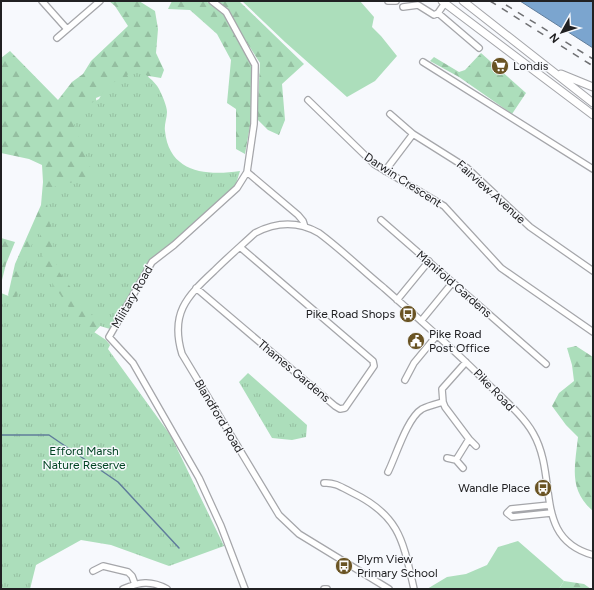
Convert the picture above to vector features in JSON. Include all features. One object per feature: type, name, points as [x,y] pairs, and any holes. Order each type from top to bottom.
[{"type":"main road","points":[[463,1],[593,103]]},
{"type":"main road","points":[[444,2],[593,115]]},
{"type":"main road","points":[[512,39],[567,78],[593,87]]},
{"type":"street","points":[[42,1],[67,29]]},
{"type":"street","points":[[57,38],[100,1]]},
{"type":"street","name":"Military Road","points":[[212,1],[226,12],[255,65],[254,124],[247,172],[237,188],[174,245],[152,262],[109,337],[133,363],[199,478],[227,540],[245,589]]},
{"type":"street","points":[[388,1],[396,1]]},
{"type":"street","points":[[403,7],[418,5],[434,15],[438,13],[444,2]]},
{"type":"street","points":[[438,13],[479,48]]},
{"type":"street","points":[[423,62],[593,169]]},
{"type":"street","name":"Darwin Crescent","points":[[308,100],[360,151],[385,171],[444,206],[495,262],[593,332]]},
{"type":"street","name":"Fairview Avenue","points":[[390,114],[413,134],[467,168],[530,226],[593,271]]},
{"type":"street","points":[[385,171],[413,134]]},
{"type":"street","name":"Pike Road","points":[[247,172],[298,215],[303,221],[305,227]]},
{"type":"street","name":"Manifold Gardens","points":[[381,220],[546,364]]},
{"type":"street","name":"Pike Road","points":[[278,225],[292,224],[305,227],[329,240],[421,321],[438,334],[513,409],[533,432],[546,467],[551,513],[556,530],[567,542],[576,548],[593,555]]},
{"type":"street","name":"Blandford Road","points":[[278,225],[265,228],[255,233],[188,296],[179,314],[178,335],[182,354],[284,521],[300,534],[389,589]]},
{"type":"street","name":"Thames Gardens","points":[[196,288],[335,406],[340,409],[345,408],[374,366],[373,361],[240,247]]},
{"type":"street","points":[[397,300],[429,261]]},
{"type":"street","points":[[421,321],[453,282]]},
{"type":"street","points":[[405,380],[414,362],[438,334]]},
{"type":"street","points":[[466,362],[444,384],[442,389],[442,402],[469,439],[476,446]]},
{"type":"street","points":[[388,472],[395,459],[397,447],[416,415],[421,410],[442,402]]},
{"type":"street","points":[[456,460],[469,439]]},
{"type":"street","points":[[447,458],[456,460],[463,468]]},
{"type":"street","points":[[324,483],[332,482],[368,500],[377,506],[392,522],[399,534],[414,589]]},
{"type":"street","points":[[550,505],[511,509],[507,513],[512,517],[551,513]]},
{"type":"street","points":[[93,571],[103,566],[128,572],[132,576],[135,584]]},
{"type":"street","points":[[123,589],[135,584],[151,582],[167,589]]},
{"type":"green space","points":[[109,1],[139,1],[155,11],[158,29],[156,53],[164,70],[161,78],[149,76],[96,98],[113,312],[92,335],[14,306],[8,295],[15,264],[41,205],[43,182],[42,165],[29,159],[1,153],[1,58],[10,51],[58,100],[72,82],[83,74],[91,61],[128,26],[115,6]]},
{"type":"green space","points":[[172,1],[206,1],[223,14],[252,66],[251,120],[245,154],[236,149],[236,109],[227,103],[231,60],[217,34],[190,10],[168,9]]},
{"type":"green space","points":[[217,1],[239,1],[304,64],[282,84],[285,120],[279,135],[268,130],[257,119],[260,63],[224,7]]},
{"type":"green space","points":[[242,1],[360,1],[374,17],[372,27],[397,56],[375,81],[347,97],[285,42]]},
{"type":"green space","points":[[481,53],[526,93],[512,114],[459,77],[430,61],[434,57],[459,72],[465,70]]},
{"type":"green space","points":[[138,67],[155,83],[163,97],[167,112],[165,131],[168,145],[174,156],[192,169],[203,172],[215,173],[240,171],[235,187],[174,242],[151,260],[110,329],[100,326],[59,272],[55,260],[45,189],[94,177],[70,114],[99,99],[105,88],[119,79],[123,84],[130,80],[127,75]]},
{"type":"green space","name":"Efford Marsh Nature Reserve","points":[[38,223],[44,271],[70,309],[88,328],[106,340],[110,345],[108,349],[171,436],[224,546],[169,566],[111,545],[81,540],[36,565],[30,589],[1,589],[1,293],[16,299]]},
{"type":"green space","points":[[1,238],[15,242],[6,264],[1,284]]},
{"type":"green space","points":[[576,346],[593,357],[593,511],[585,503],[576,486],[575,468],[578,437],[566,425],[552,406],[559,393],[574,381],[572,365],[567,348]]},
{"type":"green space","points":[[248,373],[307,425],[306,437],[292,440],[272,438],[239,382]]},
{"type":"green space","points":[[518,541],[564,581],[559,589],[427,589],[447,577],[466,574],[487,565],[498,547]]},
{"type":"green space","points":[[564,581],[584,584],[591,589],[559,589]]},
{"type":"water","points":[[520,1],[593,1],[593,48]]},
{"type":"waterway","points":[[1,435],[49,435],[118,482],[179,548]]},
{"type":"railway","points":[[490,1],[593,66]]},
{"type":"railway","points":[[506,5],[593,59]]},
{"type":"place","name":"Londis","points":[[500,66]]},
{"type":"place","name":"Pike Road Shops","points":[[408,314]]},
{"type":"place","name":"Pike Road Post Office","points":[[416,341]]},
{"type":"place","name":"Wandle Place","points":[[543,488]]},
{"type":"place","name":"Plym View Primary School","points":[[344,566]]}]
